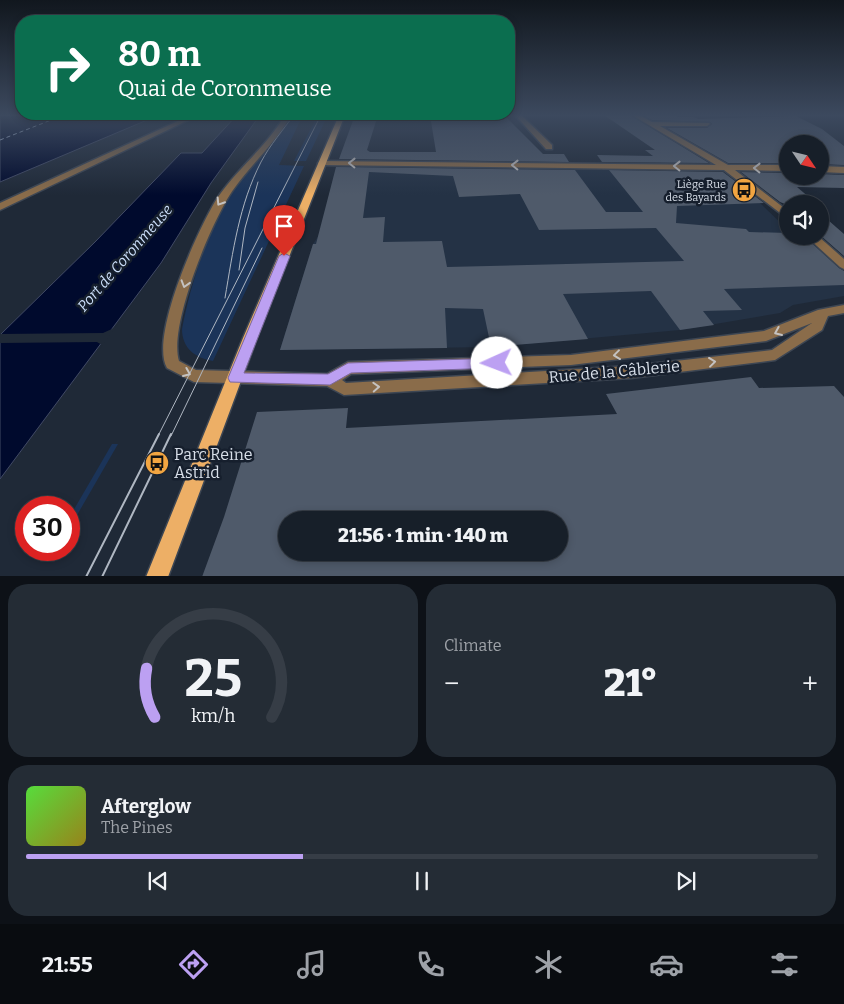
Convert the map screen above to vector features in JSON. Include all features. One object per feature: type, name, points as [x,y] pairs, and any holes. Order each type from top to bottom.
[{"type":"main road","points":[[157,576],[250,338],[331,142]]},
{"type":"street","points":[[0,207],[138,142]]},
{"type":"street","name":"Rue de la Câblerie","points":[[268,142],[232,184],[212,215],[192,264],[170,334],[169,356],[172,364],[178,369],[194,376],[330,380],[344,389],[631,372],[775,355],[817,326],[823,313],[844,309]]},
{"type":"street","points":[[544,142],[549,147]]},
{"type":"street","points":[[682,142],[726,167],[779,209]]},
{"type":"street","points":[[322,163],[779,168]]},
{"type":"street","points":[[829,169],[844,170]]},
{"type":"street","points":[[821,245],[844,265]]},
{"type":"shaded area","points":[[272,142],[290,142],[279,165],[304,166],[213,361],[207,360],[195,355],[187,347],[184,342],[182,329],[197,269],[212,230],[243,177]]},
{"type":"shaded area","points":[[304,142],[315,142],[306,161],[294,161]]},
{"type":"shaded area","points":[[344,165],[646,170],[760,203],[779,221],[779,245],[799,245],[844,282],[844,296],[793,305],[780,313],[680,330],[491,347],[280,350],[313,244],[319,235],[336,168]]},
{"type":"shaded area","points":[[112,444],[118,444],[80,510],[80,499]]},
{"type":"water","points":[[0,142],[95,142],[0,182]]},
{"type":"water","name":"Port de Coronmeuse","points":[[212,142],[241,142],[211,183],[161,263],[0,479],[0,335],[95,242],[181,153],[202,153]]},
{"type":"pier","points":[[174,247],[99,350],[102,345],[97,342],[0,343],[0,334],[103,333],[114,328]]},
{"type":"building","points":[[345,142],[370,142],[367,150],[370,152],[436,152],[434,142],[531,142],[543,154],[564,154],[569,162],[339,159]]},
{"type":"building","points":[[643,142],[674,142],[709,163],[602,162],[597,155],[653,156],[645,150],[655,150]]},
{"type":"building","points":[[691,142],[779,142],[779,163],[728,163]]},
{"type":"building","points":[[829,142],[839,142],[844,146],[844,165],[829,164]]},
{"type":"building","points":[[336,167],[575,170],[606,212],[643,212],[609,170],[723,172],[764,203],[677,206],[676,223],[746,229],[749,232],[779,233],[779,245],[814,245],[844,271],[844,285],[724,289],[742,310],[703,311],[714,325],[680,330],[651,291],[563,294],[588,339],[491,347],[483,309],[445,308],[447,348],[280,350],[313,244],[316,244]],"holes":[[[369,172],[453,176],[459,197],[520,194],[539,230],[656,228],[684,261],[447,267],[442,241],[383,242],[385,217],[363,218]]]},
{"type":"building","points":[[741,172],[779,173],[779,185],[829,185],[829,174],[844,175],[844,188],[797,187],[806,195],[779,195],[779,201]]},
{"type":"building","points":[[829,221],[844,234],[844,256],[829,243]]},
{"type":"building","points":[[751,377],[759,388],[834,386],[844,397],[844,576],[202,576],[224,517],[257,412],[348,408],[346,428],[617,414],[606,394]]},
{"type":"tram line","points":[[225,298],[238,228],[247,195],[261,162],[274,142]]},
{"type":"tram line","points":[[158,436],[307,142]]},
{"type":"tram line","points":[[239,270],[245,228],[258,182]]},
{"type":"tram line","points":[[171,436],[262,248]]},
{"type":"tram line","points":[[87,576],[159,434]]},
{"type":"tram line","points":[[102,576],[171,434]]},
{"type":"place","name":"Liège Rue des Bayards","points":[[744,190]]},
{"type":"place","name":"Parc Reine Astrid","points":[[157,463]]},
{"type":"route","points":[[284,256],[235,378],[330,380],[348,368],[497,363]]}]
